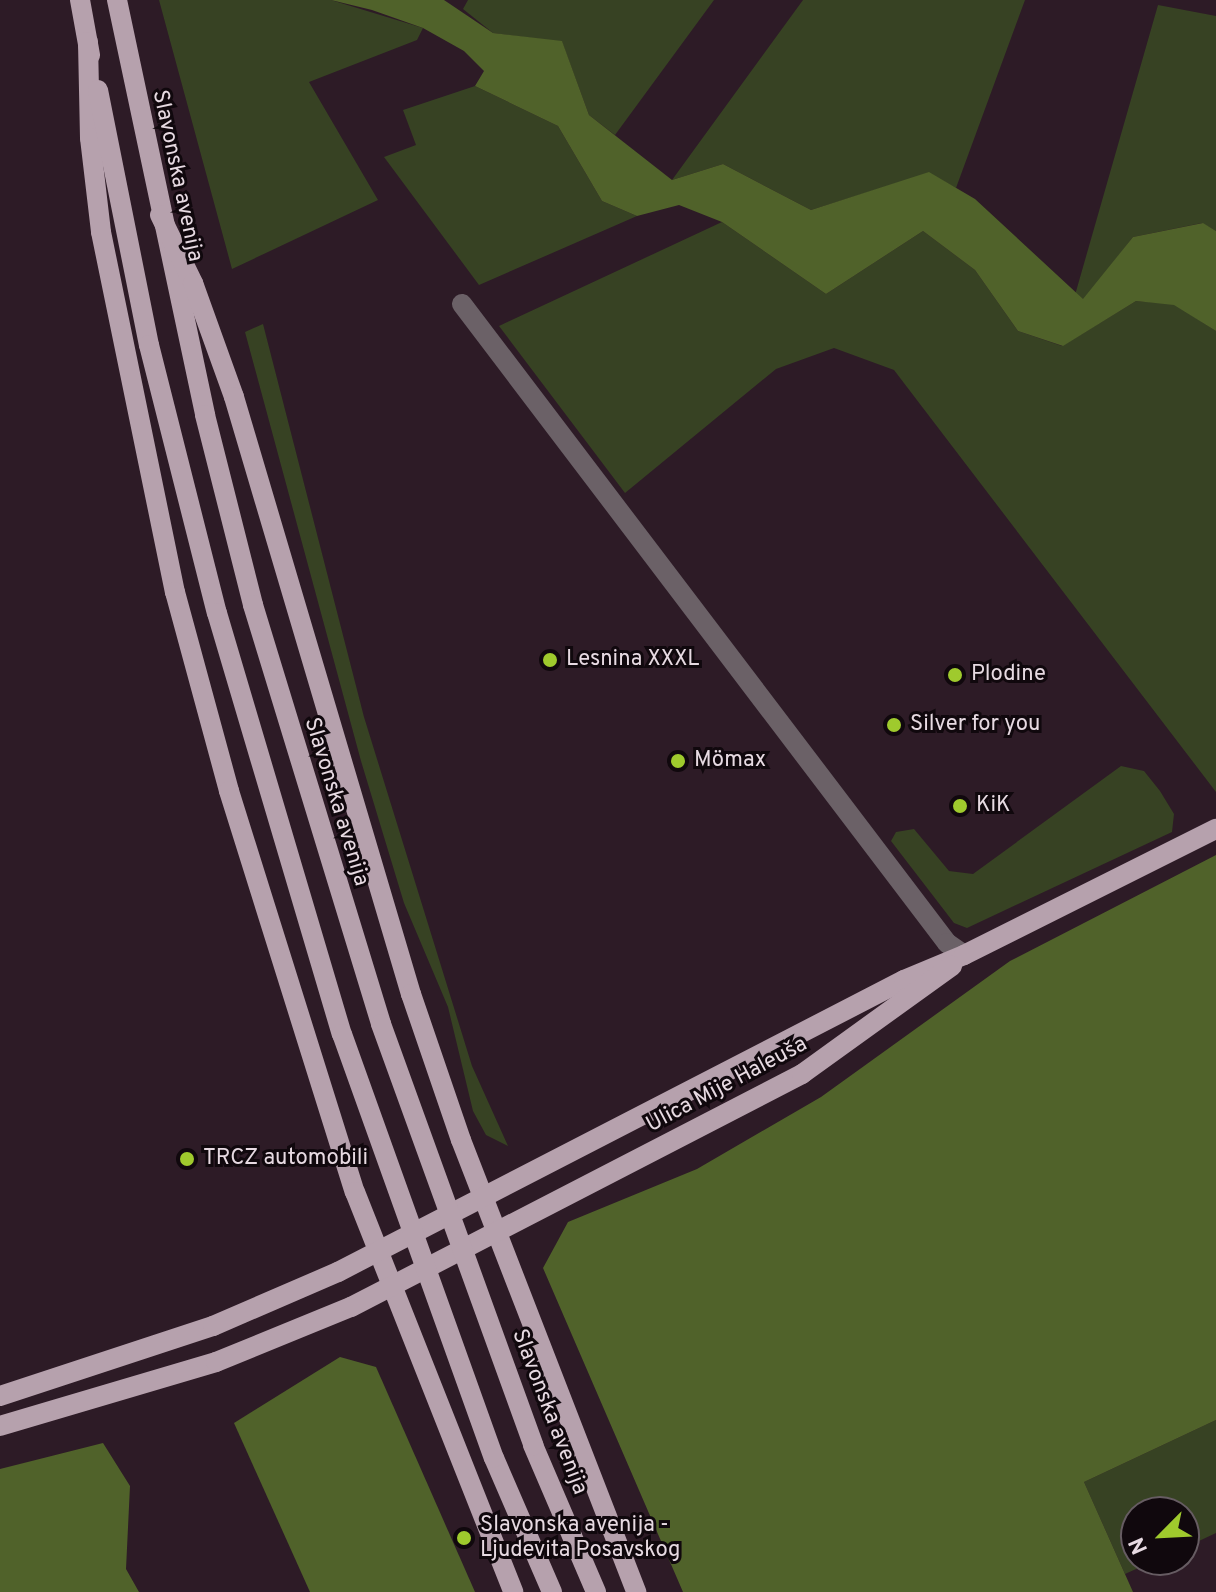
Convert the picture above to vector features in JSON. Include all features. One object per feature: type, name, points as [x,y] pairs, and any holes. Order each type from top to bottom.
[{"type":"main road","points":[[80,0],[149,345],[217,613],[342,1034],[494,1458],[552,1592]]},
{"type":"main road","name":"Slavonska avenija","points":[[117,0],[160,215],[253,605],[381,1024],[533,1445],[596,1592]]},
{"type":"main road","points":[[88,42],[90,138],[101,232],[175,592],[234,806],[378,1252],[513,1592]]},
{"type":"main road","points":[[160,215],[193,283],[234,397],[411,994],[482,1197],[636,1592]]},
{"type":"main road","name":"Ulica Mije Haleuša","points":[[0,1396],[213,1326],[378,1252],[904,980],[964,955],[1216,829]]},
{"type":"main road","name":"Ulica Mije Haleuša","points":[[0,1426],[216,1362],[392,1287],[802,1074],[913,999],[964,955]]},
{"type":"street","points":[[462,304],[947,943],[964,955]]},
{"type":"green space","points":[[159,0],[331,0],[423,28],[417,40],[309,82],[378,200],[232,269]]},
{"type":"green space","points":[[331,0],[444,0],[493,33],[562,41],[589,115],[672,180],[723,164],[811,210],[929,172],[975,199],[1083,299],[1133,237],[1203,223],[1216,231],[1216,331],[1174,305],[1136,301],[1063,346],[1018,331],[975,270],[923,231],[826,294],[722,222],[679,205],[637,216],[602,201],[558,126],[475,86],[484,71],[464,51],[423,28]]},
{"type":"green space","points":[[468,0],[714,0],[615,135],[589,115],[562,42],[493,33],[463,9]]},
{"type":"green space","points":[[803,0],[1025,0],[956,188],[929,173],[811,210],[723,164],[672,180]]},
{"type":"green space","points":[[1158,5],[1216,16],[1216,231],[1202,223],[1133,237],[1084,300],[1075,295]]},
{"type":"green space","points":[[475,86],[558,126],[602,201],[637,216],[479,285],[384,157],[416,145],[403,110]]},
{"type":"green space","points":[[722,222],[826,294],[923,231],[975,270],[1018,331],[1062,346],[1136,301],[1174,304],[1216,331],[1216,792],[894,370],[834,348],[776,369],[625,493],[499,326]]},
{"type":"green space","points":[[263,324],[364,717],[472,1066],[508,1146],[486,1135],[473,1111],[448,1007],[404,903],[361,761],[245,332]]},
{"type":"green space","points":[[1121,766],[1144,771],[1160,791],[1174,814],[1172,832],[967,928],[954,923],[891,841],[896,832],[914,829],[949,871],[973,874]]},
{"type":"green space","points":[[1216,855],[1216,1420],[1084,1482],[1120,1563],[1120,1576],[1126,1576],[1133,1592],[683,1592],[543,1268],[568,1222],[697,1169],[821,1097],[1010,961]]},
{"type":"green space","points":[[340,1357],[376,1367],[475,1592],[310,1592],[234,1423]]},
{"type":"green space","points":[[1216,1420],[1216,1533],[1200,1540],[1200,1496],[1120,1496],[1120,1563],[1084,1482]]},
{"type":"green space","points":[[103,1443],[130,1486],[126,1569],[139,1592],[0,1592],[0,1469]]},
{"type":"place","name":"Lesnina XXXL","points":[[550,660]]},
{"type":"place","name":"Plodine","points":[[955,675]]},
{"type":"place","name":"Silver for you","points":[[894,725]]},
{"type":"place","name":"Mömax","points":[[678,761]]},
{"type":"place","name":"KiK","points":[[960,806]]},
{"type":"place","name":"TRCZ automobili","points":[[187,1159]]},
{"type":"place","name":"Slavonska avenija - Ljudevita Posavskog","points":[[464,1538]]}]
